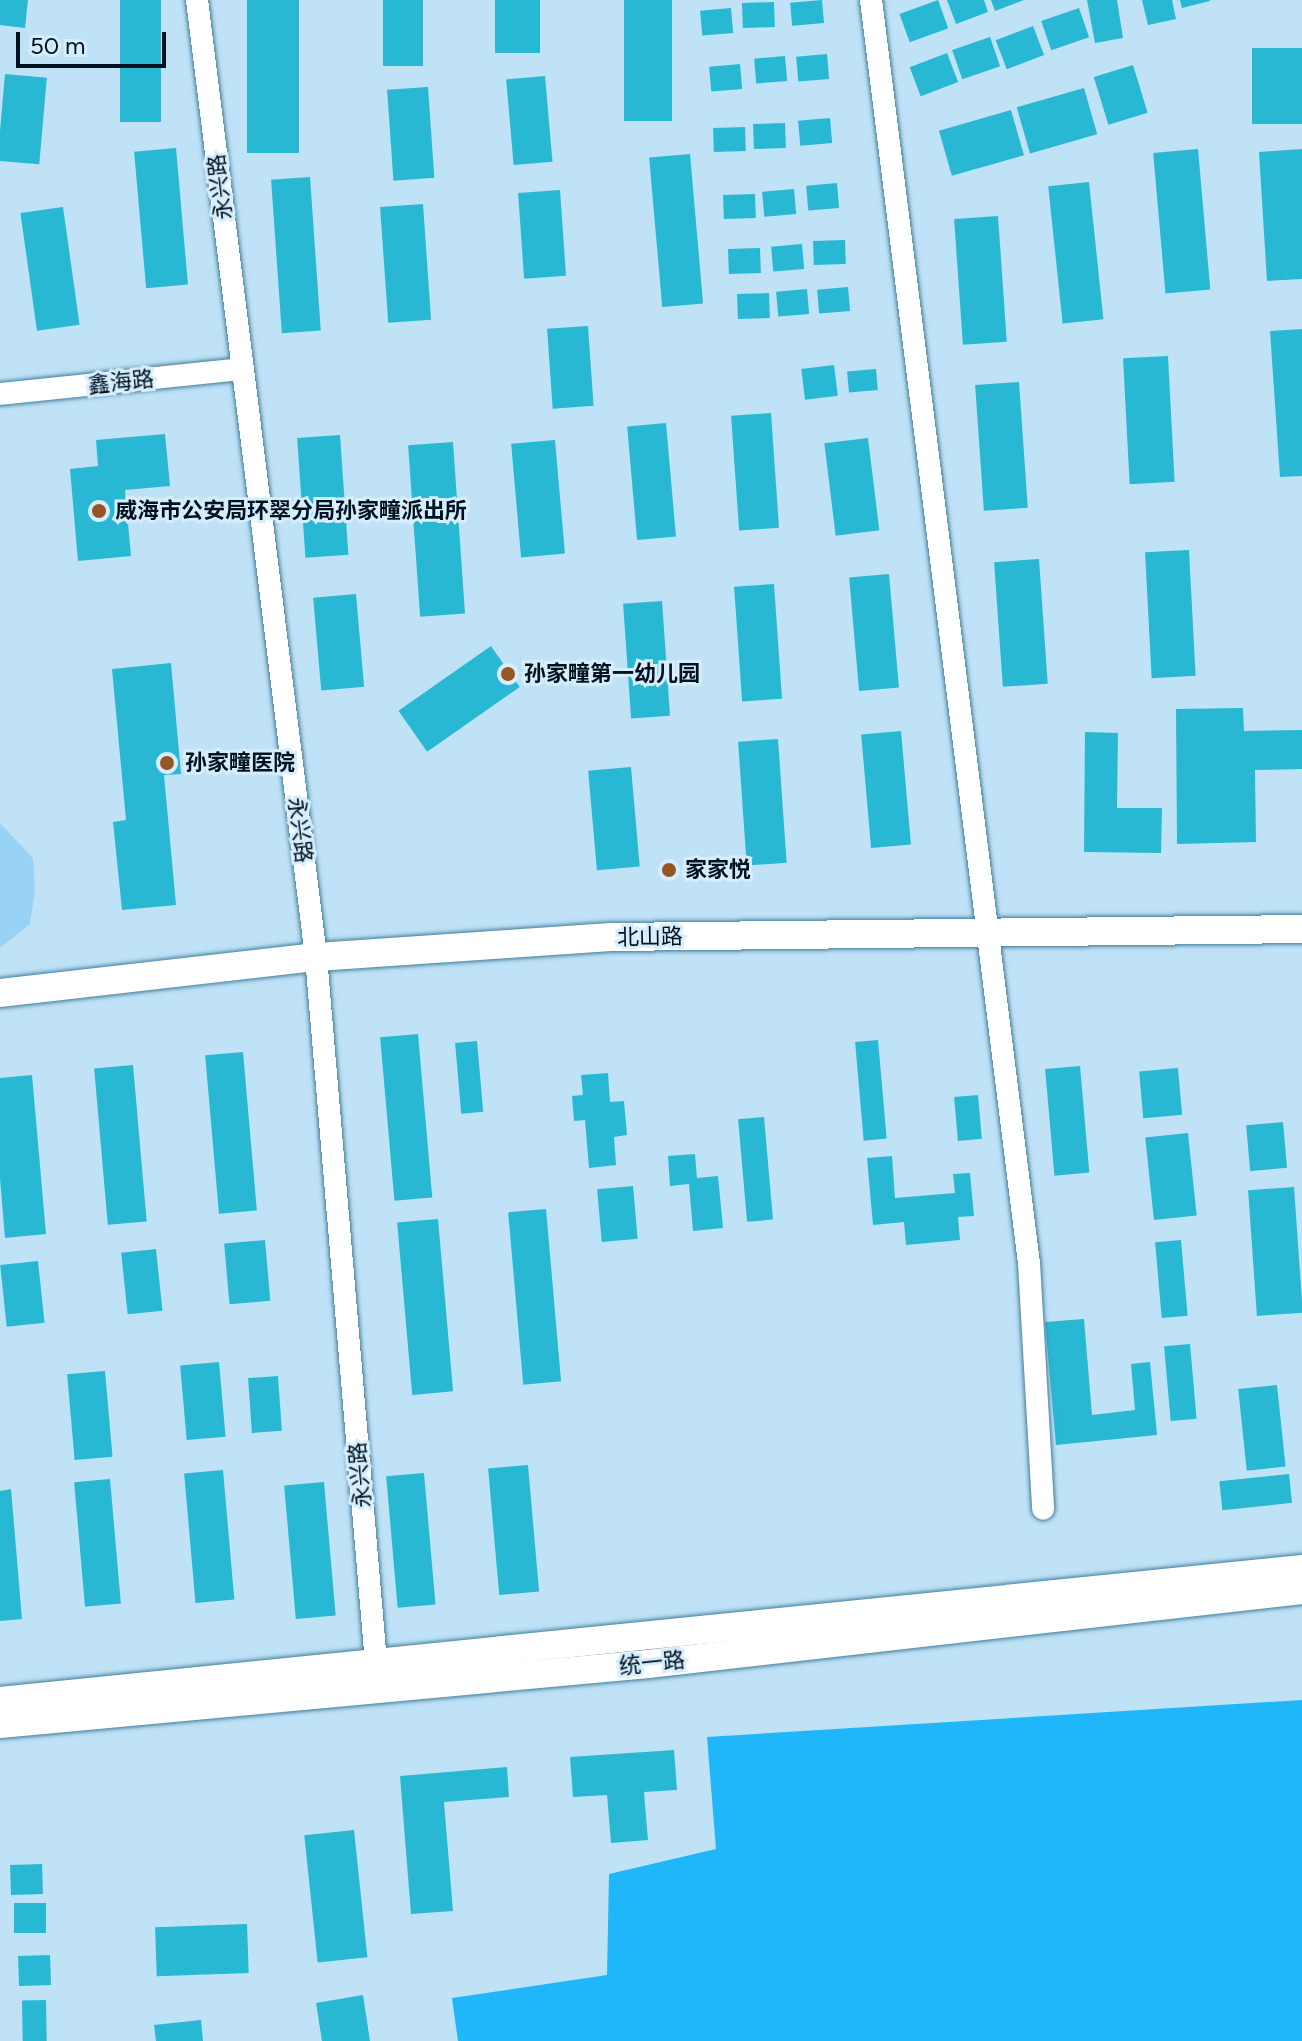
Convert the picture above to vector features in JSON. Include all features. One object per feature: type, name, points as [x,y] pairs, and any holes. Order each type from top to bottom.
[{"type":"main road","name":"北山路","points":[[0,993],[316,957],[611,937],[1302,929]]},
{"type":"main road","name":"统一路","points":[[0,1701],[1302,1569]]},
{"type":"main road","name":"统一路","points":[[0,1724],[648,1664],[1302,1590]]},
{"type":"street","name":"永兴路","points":[[197,0],[316,957],[376,1663]]},
{"type":"street","points":[[871,0],[1029,1263],[1043,1509]]},
{"type":"street","name":"鑫海路","points":[[0,394],[242,369]]},
{"type":"shaded area","points":[[0,823],[33,858],[35,890],[30,924],[0,948]]},
{"type":"shaded area","points":[[1302,1700],[1302,2041],[458,2041],[452,1998],[607,1975],[609,1874],[716,1849],[707,1737]]},
{"type":"building","points":[[0,0],[28,0],[25,28],[0,25]]},
{"type":"building","points":[[120,0],[161,0],[161,122],[120,122]]},
{"type":"building","points":[[247,0],[299,0],[299,153],[247,153]]},
{"type":"building","points":[[383,0],[423,0],[423,66],[383,66]]},
{"type":"building","points":[[495,0],[540,0],[540,53],[495,53]]},
{"type":"building","points":[[624,0],[672,0],[672,121],[624,121]]},
{"type":"building","points":[[822,0],[824,23],[792,26],[790,3]]},
{"type":"building","points":[[938,0],[948,28],[910,42],[899,14]]},
{"type":"building","points":[[947,0],[984,0],[988,12],[956,24]]},
{"type":"building","points":[[991,0],[1024,0],[995,11]]},
{"type":"building","points":[[1087,0],[1117,0],[1123,38],[1095,43]]},
{"type":"building","points":[[1142,0],[1172,0],[1176,19],[1148,25]]},
{"type":"building","points":[[1180,0],[1210,0],[1210,1],[1182,8]]},
{"type":"building","points":[[774,2],[775,27],[743,28],[742,3]]},
{"type":"building","points":[[731,8],[733,33],[702,36],[700,11]]},
{"type":"building","points":[[1079,8],[1089,37],[1051,50],[1041,21]]},
{"type":"building","points":[[1033,26],[1044,55],[1007,69],[996,40]]},
{"type":"building","points":[[990,37],[1000,66],[962,79],[952,50]]},
{"type":"building","points":[[1252,48],[1302,48],[1302,124],[1252,124]]},
{"type":"building","points":[[947,53],[958,82],[921,96],[910,67]]},
{"type":"building","points":[[827,54],[829,79],[798,82],[796,57]]},
{"type":"building","points":[[785,56],[787,81],[756,84],[754,59]]},
{"type":"building","points":[[740,64],[742,89],[711,92],[709,67]]},
{"type":"building","points":[[1133,65],[1148,113],[1108,125],[1094,77]]},
{"type":"building","points":[[5,74],[47,78],[39,164],[0,161]]},
{"type":"building","points":[[545,76],[552,162],[514,165],[506,79]]},
{"type":"building","points":[[428,87],[434,178],[393,181],[387,90]]},
{"type":"building","points":[[1084,88],[1097,134],[1030,153],[1017,107]]},
{"type":"building","points":[[1011,110],[1024,155],[952,176],[939,131]]},
{"type":"building","points":[[830,118],[832,143],[800,146],[798,121]]},
{"type":"building","points":[[785,123],[786,148],[754,149],[753,124]]},
{"type":"building","points":[[745,127],[746,151],[714,152],[713,128]]},
{"type":"building","points":[[176,148],[188,284],[146,288],[134,152]]},
{"type":"building","points":[[1198,149],[1210,289],[1165,293],[1153,153]]},
{"type":"building","points":[[1302,149],[1302,279],[1267,281],[1259,152]]},
{"type":"building","points":[[690,154],[703,303],[662,307],[649,158]]},
{"type":"building","points":[[310,177],[321,331],[282,333],[271,180]]},
{"type":"building","points":[[1089,182],[1103,319],[1063,324],[1048,186]]},
{"type":"building","points":[[837,183],[839,208],[808,211],[806,186]]},
{"type":"building","points":[[794,189],[796,214],[764,217],[762,192]]},
{"type":"building","points":[[560,190],[566,276],[524,279],[518,193]]},
{"type":"building","points":[[755,194],[756,218],[724,219],[723,195]]},
{"type":"building","points":[[423,204],[431,320],[388,323],[380,207]]},
{"type":"building","points":[[63,207],[80,325],[37,331],[20,213]]},
{"type":"building","points":[[998,216],[1007,342],[963,345],[954,219]]},
{"type":"building","points":[[845,240],[846,264],[814,265],[813,241]]},
{"type":"building","points":[[802,244],[804,269],[773,272],[771,247]]},
{"type":"building","points":[[760,248],[761,273],[729,274],[728,249]]},
{"type":"building","points":[[848,287],[850,311],[819,314],[817,290]]},
{"type":"building","points":[[807,289],[809,314],[778,317],[776,292]]},
{"type":"building","points":[[769,293],[770,318],[738,319],[737,294]]},
{"type":"building","points":[[588,326],[594,406],[553,409],[547,329]]},
{"type":"building","points":[[1302,329],[1302,476],[1280,477],[1270,331]]},
{"type":"building","points":[[1168,356],[1175,482],[1130,484],[1123,358]]},
{"type":"building","points":[[834,365],[838,396],[805,400],[801,369]]},
{"type":"building","points":[[876,369],[878,390],[849,392],[847,372]]},
{"type":"building","points":[[1019,382],[1028,508],[984,511],[975,385]]},
{"type":"building","points":[[771,413],[779,528],[739,531],[731,416]]},
{"type":"building","points":[[666,423],[676,537],[637,540],[627,426]]},
{"type":"building","points":[[165,434],[170,486],[125,490],[131,556],[78,561],[70,469],[98,466],[96,440]]},
{"type":"building","points":[[340,435],[348,555],[305,558],[297,438]]},
{"type":"building","points":[[868,438],[879,530],[836,536],[824,443]]},
{"type":"building","points":[[555,440],[565,554],[521,557],[511,444]]},
{"type":"building","points":[[453,442],[465,614],[420,617],[408,445]]},
{"type":"building","points":[[1189,550],[1196,676],[1152,678],[1145,552]]},
{"type":"building","points":[[1039,559],[1048,684],[1003,687],[994,562]]},
{"type":"building","points":[[889,574],[899,688],[859,691],[849,577]]},
{"type":"building","points":[[774,584],[782,699],[742,702],[734,587]]},
{"type":"building","points":[[356,594],[364,687],[321,690],[313,598]]},
{"type":"building","points":[[662,601],[670,716],[631,718],[623,604]]},
{"type":"building","points":[[491,646],[520,687],[427,752],[398,711]]},
{"type":"building","points":[[171,663],[181,774],[164,775],[176,905],[122,910],[113,822],[126,820],[112,669]]},
{"type":"building","points":[[1243,708],[1244,731],[1302,730],[1302,769],[1255,770],[1256,842],[1177,844],[1176,709]]},
{"type":"building","points":[[901,731],[911,845],[871,848],[861,734]]},
{"type":"building","points":[[1085,732],[1118,733],[1117,808],[1162,808],[1161,853],[1084,852]]},
{"type":"building","points":[[778,739],[787,863],[747,865],[738,742]]},
{"type":"building","points":[[631,767],[640,867],[597,870],[588,771]]},
{"type":"building","points":[[418,1034],[432,1197],[394,1201],[380,1037]]},
{"type":"building","points":[[878,1040],[887,1139],[864,1141],[855,1042]]},
{"type":"building","points":[[477,1041],[483,1112],[461,1114],[455,1043]]},
{"type":"building","points":[[243,1052],[257,1210],[219,1214],[205,1055]]},
{"type":"building","points":[[133,1065],[147,1221],[108,1225],[94,1068]]},
{"type":"building","points":[[1080,1066],[1089,1173],[1054,1176],[1045,1069]]},
{"type":"building","points":[[1178,1068],[1182,1115],[1143,1118],[1139,1071]]},
{"type":"building","points":[[608,1073],[610,1102],[624,1101],[627,1135],[614,1137],[616,1165],[589,1168],[585,1120],[574,1121],[572,1096],[583,1095],[581,1075]]},
{"type":"building","points":[[32,1075],[46,1234],[5,1238],[0,1178],[0,1078]]},
{"type":"building","points":[[978,1095],[982,1139],[958,1141],[954,1097]]},
{"type":"building","points":[[764,1117],[773,1220],[747,1222],[738,1119]]},
{"type":"building","points":[[1283,1122],[1287,1168],[1250,1171],[1246,1125]]},
{"type":"building","points":[[1188,1133],[1197,1216],[1154,1220],[1145,1137]]},
{"type":"building","points":[[695,1154],[697,1178],[718,1176],[723,1228],[693,1231],[689,1184],[670,1186],[668,1156]]},
{"type":"building","points":[[892,1156],[895,1198],[955,1193],[953,1174],[970,1173],[974,1216],[958,1217],[960,1240],[906,1245],[904,1222],[873,1225],[867,1158]]},
{"type":"building","points":[[633,1186],[638,1239],[602,1242],[597,1189]]},
{"type":"building","points":[[1294,1187],[1302,1313],[1257,1316],[1248,1190]]},
{"type":"building","points":[[546,1209],[561,1381],[523,1385],[508,1212]]},
{"type":"building","points":[[438,1219],[453,1391],[412,1395],[397,1223]]},
{"type":"building","points":[[265,1240],[270,1301],[229,1304],[224,1244]]},
{"type":"building","points":[[1181,1240],[1188,1316],[1162,1318],[1155,1242]]},
{"type":"building","points":[[156,1249],[162,1311],[128,1314],[121,1253]]},
{"type":"building","points":[[38,1261],[44,1323],[7,1327],[0,1265]]},
{"type":"building","points":[[1084,1319],[1092,1415],[1135,1410],[1131,1364],[1150,1362],[1157,1435],[1056,1445],[1045,1322]]},
{"type":"building","points":[[1190,1344],[1197,1419],[1171,1421],[1164,1346]]},
{"type":"building","points":[[219,1362],[226,1437],[187,1440],[180,1365]]},
{"type":"building","points":[[105,1371],[112,1457],[75,1460],[67,1374]]},
{"type":"building","points":[[278,1376],[282,1431],[252,1433],[248,1378]]},
{"type":"building","points":[[1277,1385],[1286,1467],[1247,1471],[1238,1389]]},
{"type":"building","points":[[528,1465],[539,1592],[499,1595],[488,1468]]},
{"type":"building","points":[[223,1470],[234,1600],[195,1603],[184,1473]]},
{"type":"building","points":[[424,1473],[436,1604],[398,1608],[386,1476]]},
{"type":"building","points":[[1289,1474],[1292,1503],[1222,1510],[1219,1481]]},
{"type":"building","points":[[110,1479],[121,1604],[85,1607],[74,1482]]},
{"type":"building","points":[[324,1482],[336,1615],[296,1619],[284,1485]]},
{"type":"building","points":[[11,1489],[22,1619],[0,1621],[0,1491]]},
{"type":"building","points":[[674,1750],[677,1790],[644,1792],[648,1840],[611,1843],[607,1795],[573,1797],[570,1757]]},
{"type":"building","points":[[507,1767],[509,1797],[444,1802],[453,1911],[411,1914],[400,1776]]},
{"type":"building","points":[[354,1830],[367,1957],[318,1963],[304,1835]]},
{"type":"building","points":[[42,1864],[43,1894],[11,1895],[10,1865]]},
{"type":"building","points":[[14,1903],[46,1903],[46,1933],[14,1933]]},
{"type":"building","points":[[247,1924],[249,1973],[157,1976],[155,1927]]},
{"type":"building","points":[[50,1955],[51,1985],[19,1986],[18,1956]]},
{"type":"building","points":[[363,1995],[370,2041],[322,2041],[316,2003]]},
{"type":"building","points":[[22,2000],[46,2000],[47,2041],[23,2041]]},
{"type":"building","points":[[201,2020],[203,2041],[156,2041],[154,2025]]},
{"type":"place","name":"威海市公安局环翠分局孙家疃派出所","points":[[99,511]]},
{"type":"place","name":"孙家疃第一幼儿园","points":[[508,674]]},
{"type":"place","name":"孙家疃医院","points":[[167,763]]},
{"type":"place","name":"家家悦","points":[[669,870]]}]
